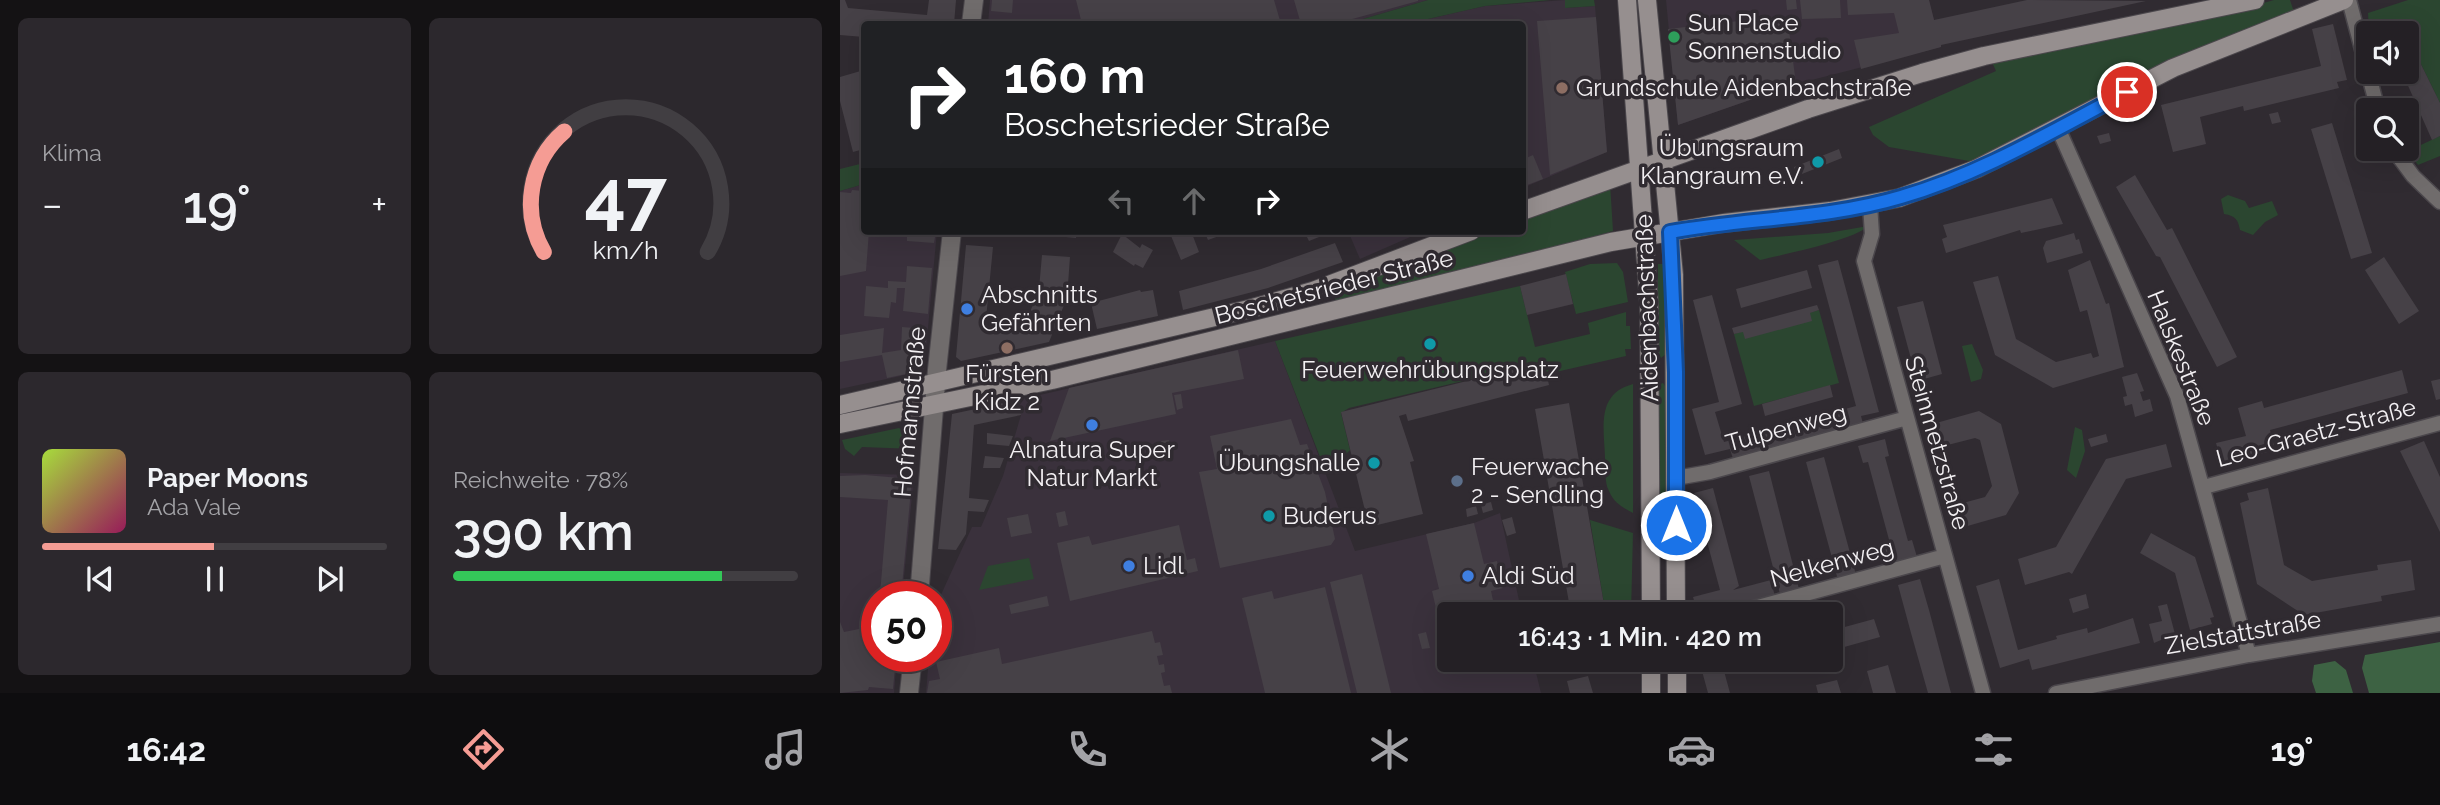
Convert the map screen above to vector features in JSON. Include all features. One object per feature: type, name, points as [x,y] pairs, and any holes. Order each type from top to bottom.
[{"type":"main road","name":"Aidenbachstraße","points":[[1627,0],[1645,236],[1650,373],[1651,602]]},
{"type":"main road","name":"Aidenbachstraße","points":[[1647,0],[1670,232],[1676,372],[1676,602]]},
{"type":"main road","points":[[1526,210],[1860,92],[1984,56],[2255,0]]},
{"type":"main road","name":"Boschetsrieder Straße","points":[[840,424],[1225,340],[1645,236],[1870,205],[1928,189],[1964,175],[2173,68],[2346,0]]},
{"type":"main road","name":"Boschetsrieder Straße","points":[[840,405],[1287,298],[1460,235]]},
{"type":"main road","points":[[1650,373],[1676,372]]},
{"type":"main road","points":[[1652,525],[1676,525]]},
{"type":"main road","points":[[1651,672],[1651,693]]},
{"type":"main road","points":[[1676,672],[1677,693]]},
{"type":"street","points":[[971,21],[974,0]]},
{"type":"street","points":[[2346,0],[2375,98]]},
{"type":"street","name":"Halskestraße","points":[[2058,128],[2177,396],[2249,655]]},
{"type":"street","points":[[2402,161],[2440,202]]},
{"type":"street","name":"Steinmetzstraße","points":[[1870,205],[1872,234],[1864,261],[1983,693]]},
{"type":"street","name":"Hofmannstraße","points":[[920,581],[934,405],[952,235]]},
{"type":"street","name":"Tulpenweg","points":[[1676,478],[1722,469],[1907,418]]},
{"type":"street","name":"Leo-Graetz-Straße","points":[[2204,487],[2440,423]]},
{"type":"street","name":"Nelkenweg","points":[[1776,602],[1945,556]]},
{"type":"street","name":"Zielstattstraße","points":[[2056,693],[2249,655],[2440,624]]},
{"type":"street","points":[[909,693],[911,672]]},
{"type":"shaded area","points":[[990,0],[1428,0],[1356,21],[988,21]]},
{"type":"shaded area","name":"Grundschule Aidenbachstraße","points":[[1565,0],[1566,8],[1595,6],[1607,152],[1526,187],[1526,21],[1419,21],[1485,6]]},
{"type":"shaded area","points":[[1666,0],[1929,0],[1941,47],[1796,84],[1678,125]]},
{"type":"shaded area","points":[[861,185],[861,235],[937,235],[924,371],[840,389],[840,191]]},
{"type":"shaded area","points":[[1350,235],[1415,235],[1360,259]]},
{"type":"shaded area","points":[[1275,341],[1355,551],[1474,523],[1500,513],[1519,602],[1437,602],[1437,672],[1536,672],[1541,693],[926,693],[928,672],[952,672],[952,581],[947,581],[972,527],[981,527],[1003,476],[1021,415],[1018,400]]},
{"type":"shaded area","points":[[840,473],[914,475],[904,581],[861,581],[861,672],[896,672],[894,693],[840,693]]},
{"type":"green space","points":[[1428,0],[1550,0],[1485,6],[1419,21],[1356,21]]},
{"type":"green space","points":[[1565,0],[1594,0],[1595,6],[1565,8]]},
{"type":"green space","points":[[2274,0],[2290,0],[2294,12],[1975,162],[1889,147],[1873,135],[1869,127],[1996,71],[1991,60],[2225,14]]},
{"type":"green space","points":[[2408,0],[2440,0],[2440,103],[2419,60],[2419,21],[2368,21],[2368,13]]},
{"type":"green space","points":[[2440,136],[2440,156],[2418,165],[2415,161],[2419,161],[2419,146]]},
{"type":"green space","points":[[861,164],[861,185],[840,191],[840,169]]},
{"type":"green space","points":[[1610,183],[1613,231],[1339,308],[1333,294],[1485,235],[1526,235],[1526,218]]},
{"type":"green space","points":[[2228,195],[2245,201],[2249,208],[2272,201],[2278,215],[2265,222],[2253,235],[2240,230],[2236,219],[2224,214],[2221,199]]},
{"type":"green space","points":[[1868,226],[1834,242],[1760,260],[1734,240],[1828,233]]},
{"type":"green space","points":[[1617,263],[1623,272],[1628,302],[1576,314],[1565,272],[1590,264]]},
{"type":"green space","points":[[1658,264],[1663,264],[1666,354],[1661,358],[1658,353]]},
{"type":"green space","points":[[1520,286],[1535,347],[1590,334],[1588,323],[1626,312],[1631,349],[1625,349],[1626,356],[1547,374],[1543,362],[1349,408],[1341,413],[1350,450],[1338,462],[1322,462],[1275,341]]},
{"type":"green space","points":[[1819,310],[1839,383],[1754,406],[1734,334]]},
{"type":"green space","points":[[1972,344],[1983,370],[1981,379],[1971,382],[1962,346]]},
{"type":"green space","points":[[1663,383],[1667,389],[1668,509],[1661,510],[1657,507],[1657,385]]},
{"type":"green space","points":[[1633,384],[1633,513],[1616,502],[1607,487],[1604,424],[1605,413],[1613,395]]},
{"type":"green space","points":[[2075,427],[2082,430],[2085,451],[2076,478],[2067,470]]},
{"type":"green space","points":[[899,428],[914,438],[915,449],[862,447],[854,456],[845,449],[842,440]]},
{"type":"green space","points":[[1590,520],[1633,533],[1631,602],[1604,602]]},
{"type":"green space","points":[[1029,558],[1034,579],[979,590],[988,566]]},
{"type":"green space","points":[[2440,642],[2440,693],[2369,693],[2362,668],[2365,655]]},
{"type":"green space","points":[[2335,661],[2346,670],[2353,693],[2316,693],[2312,681],[2314,665]]},
{"type":"building","points":[[840,0],[845,0],[848,8],[927,15],[929,0],[956,0],[954,21],[861,21],[861,37],[840,35]]},
{"type":"building","points":[[992,0],[1013,0],[1012,13],[991,11]]},
{"type":"building","points":[[1076,0],[1274,0],[1280,21],[1081,21]]},
{"type":"building","points":[[1294,0],[1418,0],[1345,21],[1300,21]]},
{"type":"building","points":[[1786,0],[1796,0],[1797,9],[1787,10]]},
{"type":"building","points":[[1800,0],[1840,0],[1841,18],[1802,19]]},
{"type":"building","points":[[1847,0],[1929,0],[1934,20],[2027,0],[2146,1],[1941,45],[1861,69],[1854,40],[1899,33],[1894,13],[1848,15]]},
{"type":"building","points":[[1596,17],[1607,152],[1550,175],[1537,21]]},
{"type":"building","points":[[1774,17],[1775,24],[1788,22],[1796,84],[1678,125],[1668,29]]},
{"type":"building","points":[[2333,24],[2347,80],[2337,82],[2339,88],[2244,111],[2243,106],[2200,117],[2206,144],[2173,152],[2161,105],[2321,66],[2312,29]]},
{"type":"building","points":[[2419,60],[2440,103],[2440,136],[2432,140],[2419,111],[2419,98],[2413,98],[2407,84],[2419,84]]},
{"type":"building","points":[[861,71],[861,150],[853,152],[840,101],[840,77]]},
{"type":"building","points":[[2278,112],[2281,122],[2272,124],[2269,114]]},
{"type":"building","points":[[2332,123],[2372,253],[2351,259],[2311,129]]},
{"type":"building","points":[[2109,133],[2111,141],[2100,144],[2097,136]]},
{"type":"building","name":"Übungsraum Klangraum e.V.","points":[[1839,149],[1842,158],[1797,176],[1794,167]]},
{"type":"building","points":[[1533,155],[1543,179],[1526,185],[1526,158]]},
{"type":"building","points":[[2135,175],[2167,230],[2172,228],[2237,357],[2217,367],[2160,257],[2156,256],[2116,187]]},
{"type":"building","points":[[852,190],[861,191],[861,235],[869,235],[866,271],[840,276],[840,192],[851,193]]},
{"type":"building","points":[[2052,198],[2063,224],[2021,233],[2020,230],[1946,253],[1942,239],[1947,237],[1943,225]]},
{"type":"building","points":[[2074,233],[2083,253],[2047,263],[2043,248],[2046,241]]},
{"type":"building","points":[[907,235],[935,235],[934,243],[907,241]]},
{"type":"building","points":[[1044,235],[1076,235],[1076,238]]},
{"type":"building","points":[[1122,235],[1140,248],[1142,244],[1153,250],[1143,268],[1135,264],[1134,266],[1113,252]]},
{"type":"building","points":[[1171,235],[1193,235],[1199,252],[1181,260]]},
{"type":"building","points":[[1206,235],[1219,235],[1219,236],[1208,240]]},
{"type":"building","points":[[1306,235],[1324,235],[1309,241]]},
{"type":"building","points":[[1335,243],[1343,262],[1268,288],[1183,310],[1179,291],[1261,269]]},
{"type":"building","points":[[966,245],[993,247],[985,329],[1021,322],[1030,312],[1039,289],[1042,255],[1070,257],[1067,298],[1049,342],[961,361],[956,357]]},
{"type":"building","points":[[2384,257],[2419,311],[2399,324],[2365,270]]},
{"type":"building","points":[[1838,260],[1879,412],[1861,416],[1863,424],[1733,459],[1730,449],[1705,455],[1692,409],[1719,402],[1693,300],[1712,295],[1742,404],[1715,412],[1724,442],[1856,406],[1818,265]]},
{"type":"building","points":[[2090,260],[2106,304],[2109,303],[2124,367],[2053,388],[1995,355],[1973,282],[1998,276],[2016,339],[2056,362],[2091,353],[2093,358],[2099,356],[2087,310],[2080,312],[2068,270]]},
{"type":"building","points":[[907,266],[932,268],[928,314],[903,311],[905,288],[897,288],[896,303],[891,302],[889,318],[864,316],[866,286],[888,288],[888,281],[906,282]]},
{"type":"building","points":[[1807,270],[1812,288],[1741,308],[1736,289]]},
{"type":"building","points":[[1566,274],[1573,304],[1527,315],[1520,286]]},
{"type":"building","points":[[1140,290],[1153,290],[1158,316],[1097,329],[1091,303]]},
{"type":"building","points":[[1923,301],[1942,374],[1917,381],[1897,307]]},
{"type":"building","points":[[1817,305],[1819,310],[1810,313],[1812,321],[1745,339],[1743,332],[1734,334],[1732,328]]},
{"type":"building","points":[[902,327],[927,329],[924,367],[920,371],[887,378],[882,355],[840,362],[840,335],[884,328],[882,353],[901,350]]},
{"type":"building","points":[[1238,350],[1244,379],[1172,393],[1176,414],[1050,441],[1069,388]]},
{"type":"building","name":"Übungshalle","points":[[1544,362],[1549,385],[1408,421],[1406,414],[1399,416],[1414,461],[1410,462],[1423,514],[1369,527],[1341,412]]},
{"type":"building","points":[[2402,370],[2408,393],[2270,430],[2275,450],[2222,464],[2216,443],[2246,436],[2238,408],[2262,401],[2264,408]]},
{"type":"building","points":[[2137,373],[2144,391],[2140,392],[2143,401],[2150,399],[2153,411],[2135,417],[2132,404],[2125,406],[2123,397],[2127,396],[2122,377]]},
{"type":"building","points":[[2440,379],[2440,399],[2436,400],[2431,381]]},
{"type":"building","points":[[1830,385],[1833,397],[1765,416],[1762,404]]},
{"type":"building","points":[[1181,394],[1183,408],[1177,410],[1174,395]]},
{"type":"building","points":[[1018,400],[1021,415],[974,425],[969,498],[989,500],[984,512],[968,511],[966,534],[956,550],[938,549],[952,414]]},
{"type":"building","points":[[1569,403],[1604,602],[1569,602],[1535,409]]},
{"type":"building","points":[[1979,411],[2001,424],[2019,493],[2006,515],[1957,529],[1952,506],[1985,497],[1992,486],[1980,440],[1975,438],[1936,448],[1929,425]]},
{"type":"building","name":"Buderus","points":[[1291,419],[1300,445],[1307,444],[1325,492],[1335,539],[1331,545],[1220,568],[1199,472],[1217,469],[1210,436]]},
{"type":"building","points":[[987,433],[1013,436],[1009,446],[987,444]]},
{"type":"building","points":[[2106,434],[2108,442],[2091,447],[2088,439]]},
{"type":"building","points":[[1885,439],[1889,456],[1885,457],[1908,541],[1912,540],[1917,557],[1890,565],[1885,548],[1891,547],[1868,462],[1863,463],[1858,446]]},
{"type":"building","points":[[1169,440],[1171,448],[1163,449],[1161,441]]},
{"type":"building","points":[[2424,441],[2440,477],[2440,532],[2400,451]]},
{"type":"building","points":[[2166,444],[2172,467],[2126,479],[2072,574],[2069,572],[2025,585],[2018,559],[2056,547],[2106,459]]},
{"type":"building","points":[[985,456],[1004,458],[1000,468],[983,468]]},
{"type":"building","points":[[1824,457],[1856,575],[1838,580],[1806,462]]},
{"type":"building","points":[[1769,471],[1799,589],[1780,594],[1749,476]]},
{"type":"building","points":[[840,476],[912,479],[902,581],[881,581],[888,500],[840,497]]},
{"type":"building","points":[[1713,488],[1739,586],[1733,590],[1771,580],[1775,597],[1756,602],[1694,602],[1693,597],[1720,590],[1694,493]]},
{"type":"building","points":[[2268,488],[2284,565],[2312,581],[2378,570],[2377,565],[2411,560],[2415,590],[2381,596],[2382,601],[2304,615],[2257,584],[2240,503],[2249,500],[2247,493]]},
{"type":"building","points":[[1491,502],[1493,510],[1483,513],[1481,505]]},
{"type":"building","points":[[1476,506],[1478,514],[1467,517],[1466,509]]},
{"type":"building","points":[[1065,511],[1068,525],[1059,527],[1056,513]]},
{"type":"building","points":[[1028,514],[1032,533],[1011,537],[1007,518]]},
{"type":"building","points":[[1512,517],[1516,533],[1507,536],[1502,520]]},
{"type":"building","name":"Aldi Süd","points":[[1474,523],[1484,564],[1497,561],[1503,588],[1491,591],[1493,602],[1437,602],[1437,612],[1432,591],[1439,589],[1426,534]]},
{"type":"building","name":"Lidl","points":[[1179,525],[1187,560],[1195,558],[1198,571],[1070,601],[1057,543],[1089,536],[1092,545]]},
{"type":"building","points":[[2151,533],[2195,557],[2214,617],[2210,618],[2212,624],[2190,630],[2175,573],[2140,553]]},
{"type":"building","points":[[1362,574],[1391,693],[1357,693],[1330,582]]},
{"type":"building","points":[[1920,579],[1951,693],[1928,693],[1911,633],[1898,585]]},
{"type":"building","points":[[1999,579],[2018,650],[2057,639],[2056,636],[2087,628],[2088,633],[2133,618],[2140,643],[2032,670],[2029,659],[2000,668],[1976,586]]},
{"type":"building","points":[[1325,587],[1351,693],[1265,693],[1242,598],[1272,591],[1274,599]]},
{"type":"building","points":[[2086,594],[2089,608],[2073,613],[2069,599]]},
{"type":"building","points":[[1047,596],[1049,606],[1011,614],[1009,605]]},
{"type":"building","points":[[2167,604],[2175,634],[2154,643],[2149,624],[2162,621],[2158,606]]},
{"type":"building","points":[[1874,619],[1880,637],[1843,647],[1843,627]]},
{"type":"building","points":[[840,622],[844,632],[861,629],[861,672],[895,672],[893,689],[869,687],[868,690],[840,693]]},
{"type":"building","points":[[1152,631],[1155,643],[1160,642],[1163,655],[1157,656],[1159,665],[1164,664],[1165,672],[1161,673],[1164,686],[1170,685],[1172,693],[927,693],[929,681],[940,679],[938,672],[952,672],[952,658],[999,648],[1002,664]]},
{"type":"building","points":[[1426,632],[1430,648],[1422,649],[1418,634]]},
{"type":"building","points":[[1888,665],[1896,693],[1873,693],[1867,671]]},
{"type":"building","points":[[1702,672],[1724,672],[1730,693],[1708,693]]},
{"type":"building","points":[[1588,676],[1593,693],[1570,693],[1567,681]]},
{"type":"building","points":[[1837,680],[1841,693],[1818,693],[1816,685]]},
{"type":"place","name":"Sun Place Sonnenstudio","points":[[1674,37]]},
{"type":"place","name":"Grundschule Aidenbachstraße","points":[[1562,88]]},
{"type":"place","name":"Übungsraum Klangraum e.V.","points":[[1818,162]]},
{"type":"place","name":"Abschnitts Gefährten","points":[[967,309]]},
{"type":"place","name":"Feuerwehrübungsplatz","points":[[1430,344]]},
{"type":"place","name":"Fürsten Kidz 2","points":[[1007,348]]},
{"type":"place","name":"Alnatura Super Natur Markt","points":[[1092,425]]},
{"type":"place","name":"Übungshalle","points":[[1374,463]]},
{"type":"place","name":"Feuerwache 2 - Sendling","points":[[1457,481]]},
{"type":"place","name":"Buderus","points":[[1269,516]]},
{"type":"place","name":"Lidl","points":[[1129,566]]},
{"type":"place","name":"Aldi Süd","points":[[1468,576]]},
{"type":"route","points":[[1676,525],[1676,372],[1674,275],[1670,232],[1847,209],[1899,198],[1976,169],[2127,92]]}]
